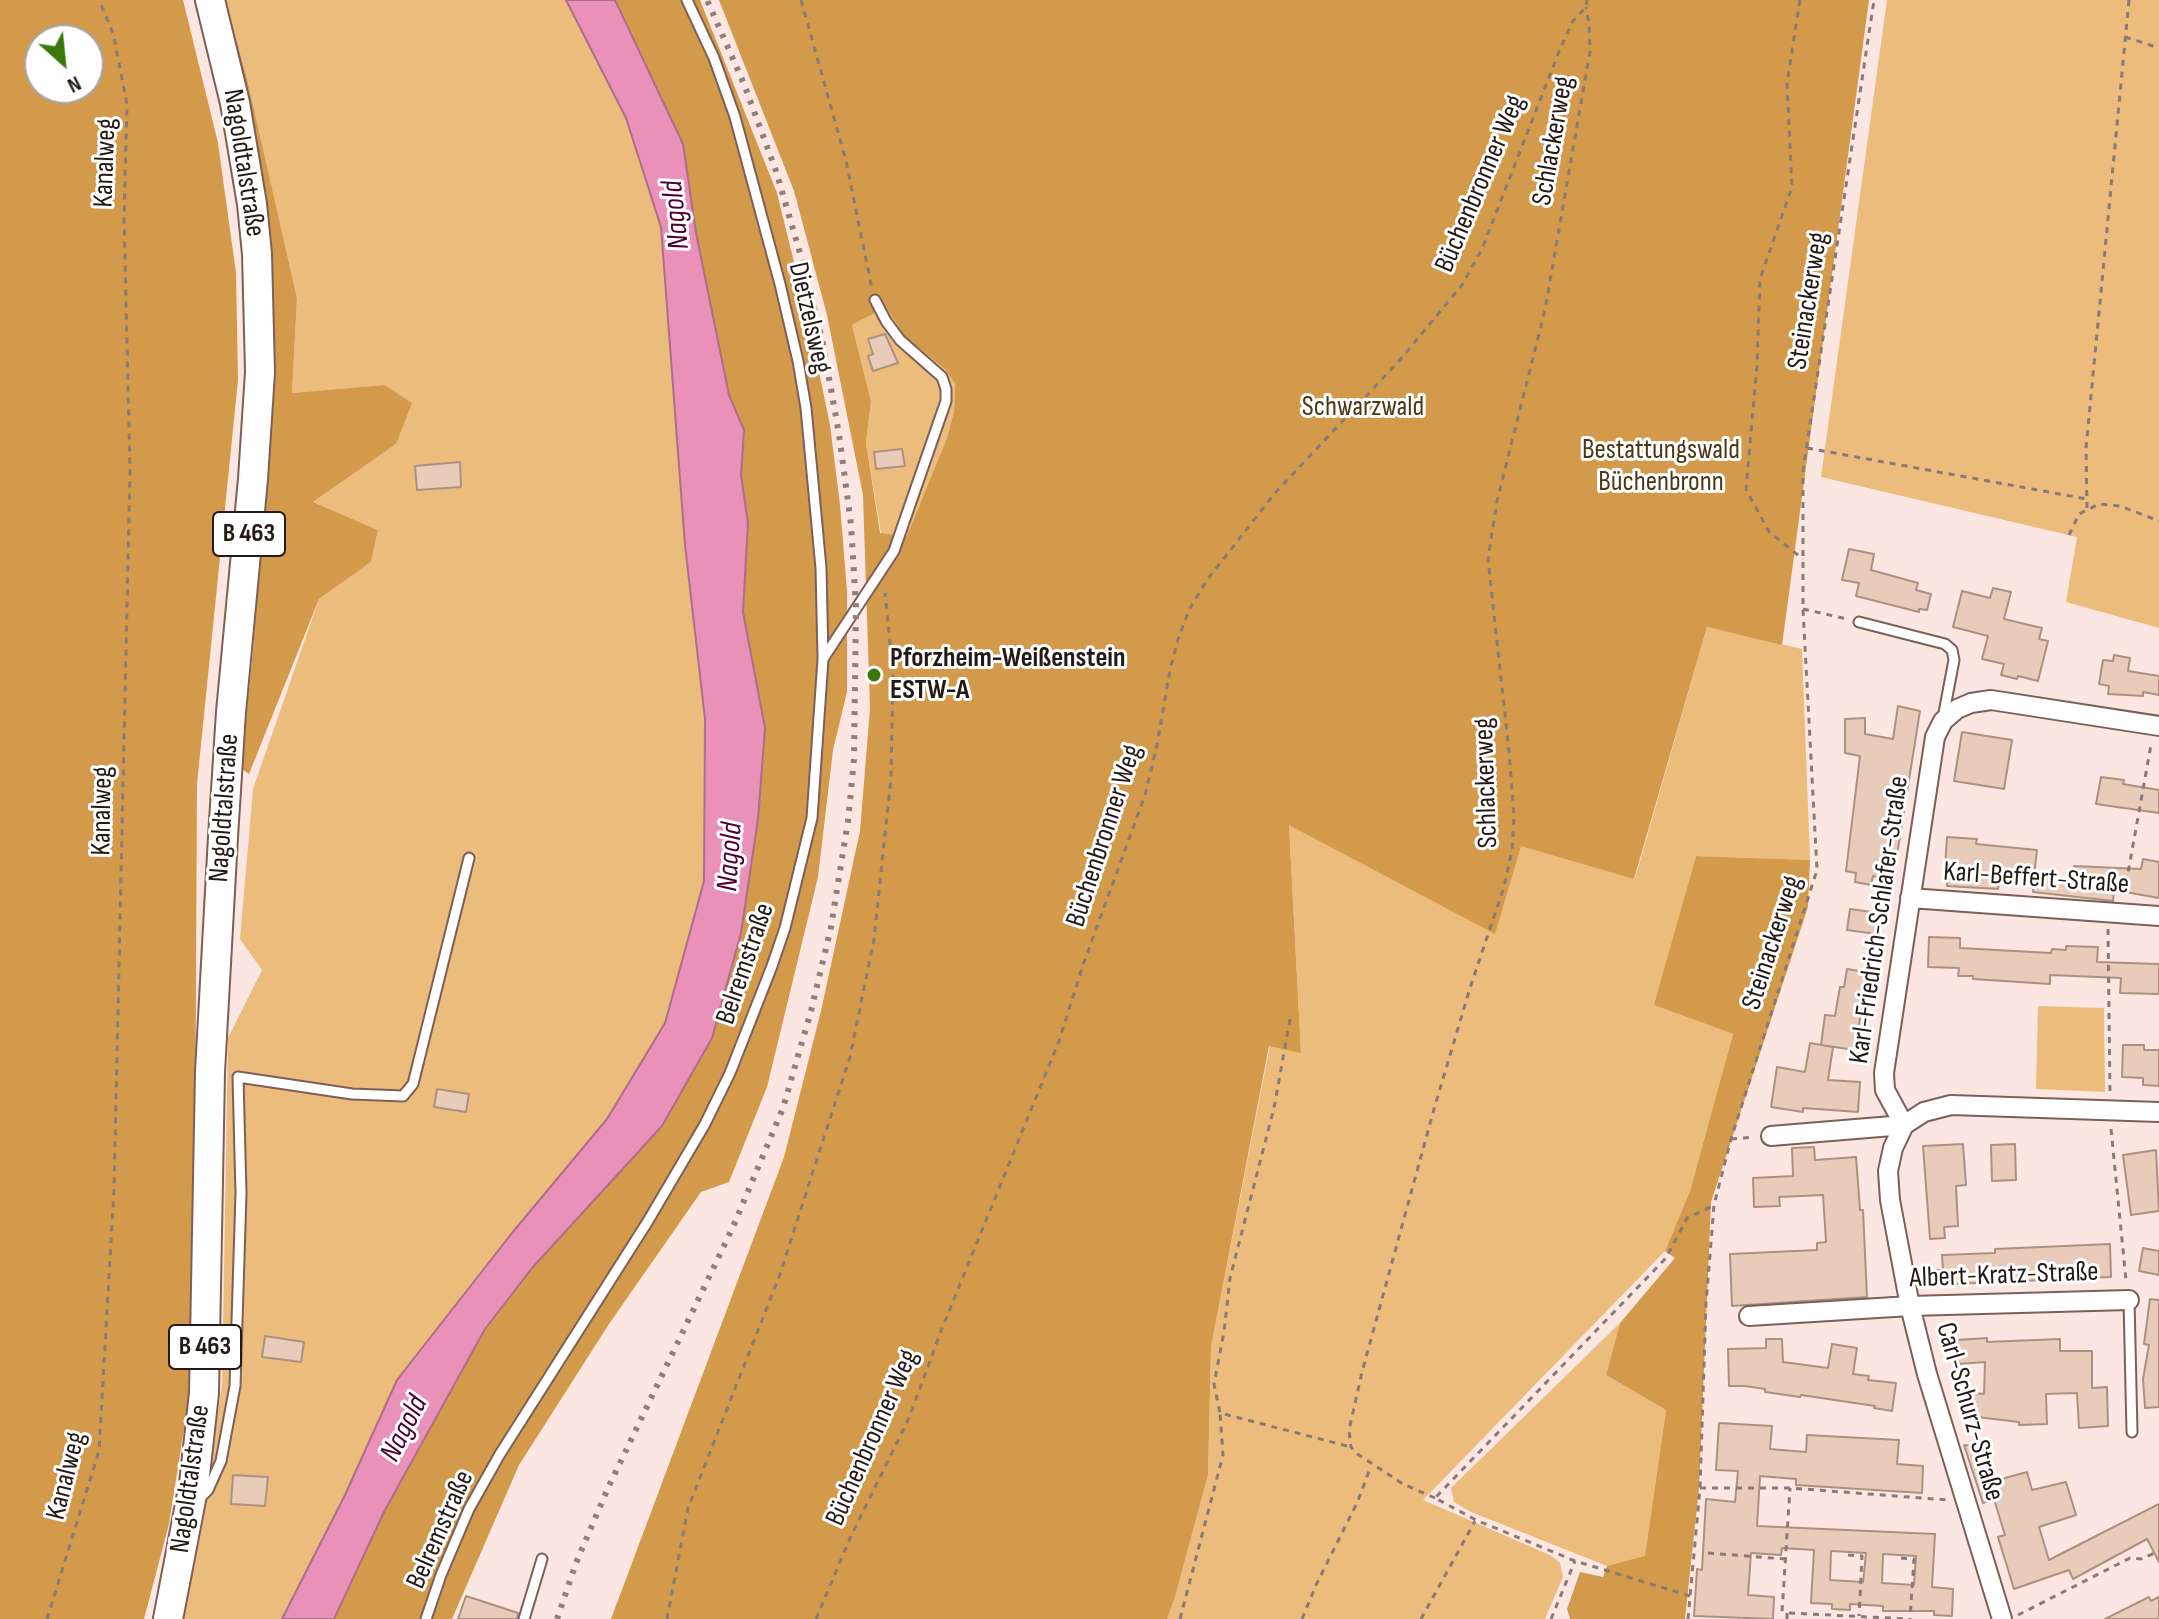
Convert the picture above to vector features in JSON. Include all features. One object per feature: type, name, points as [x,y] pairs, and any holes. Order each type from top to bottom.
[{"type":"main road","name":"Nagoldtalstraße","points":[[168,1619],[190,1510],[204,1393],[210,1072],[227,772],[260,372],[257,254],[252,204],[235,103],[210,0]]},
{"type":"street","points":[[1943,721],[1957,709],[1991,700],[2157,725]]},
{"type":"street","name":"Karl-Friedrich-Schlafer-Straße","points":[[1904,1125],[1885,1090],[1884,1073],[1935,737],[1943,721]]},
{"type":"street","name":"Karl-Beffert-Straße","points":[[1910,898],[2159,916]]},
{"type":"street","points":[[1771,1136],[1904,1125],[1924,1112],[1951,1105],[2159,1112]]},
{"type":"street","name":"Carl-Schurz-Straße","points":[[1904,1125],[1893,1148],[1888,1171],[1890,1200],[1910,1306],[1964,1501],[2002,1619]]},
{"type":"street","name":"Albert-Kratz-Straße","points":[[1749,1316],[1910,1306],[2129,1300]]},
{"type":"lane","name":"Dietzelsweg","points":[[687,0],[728,96],[795,348],[806,408],[815,500],[824,611],[823,659]]},
{"type":"lane","name":"Belremstraße","points":[[426,1619],[469,1509],[500,1454],[674,1179],[718,1099],[785,928],[812,818],[823,659],[894,551],[939,427],[946,389],[942,377],[900,340],[875,300]]},
{"type":"lane","name":"Karl-Friedrich-Schlafer-Straße","points":[[1859,622],[1945,644],[1952,650],[1954,660],[1943,721]]},
{"type":"lane","points":[[190,1510],[208,1490],[221,1461],[235,1386],[241,1193],[238,1077],[352,1094],[403,1096],[413,1084],[469,858]]},
{"type":"lane","name":"Albert-Kratz-Straße","points":[[2129,1300],[2132,1432]]},
{"type":"lane","points":[[524,1619],[542,1559]]},
{"type":"path","name":"Kanalweg","points":[[47,1619],[99,1451],[114,1190],[130,471],[124,217],[127,104],[113,33],[99,0]]},
{"type":"path","points":[[801,0],[846,161],[875,300]]},
{"type":"path","name":"Büchenbronner Weg","points":[[816,1619],[851,1536],[909,1418],[941,1331],[1059,1041],[1083,965],[1145,795],[1170,670],[1189,610],[1207,580],[1275,493],[1400,360],[1462,285],[1482,249],[1560,49],[1573,21],[1586,7],[1587,0]]},
{"type":"path","points":[[1800,0],[1787,83],[1792,187],[1760,279],[1757,365],[1746,489],[1769,532],[1803,560]]},
{"type":"path","name":"Steinackerweg","points":[[1688,1619],[1700,1488],[1706,1304],[1714,1205],[1731,1139],[1817,870],[1803,609],[1803,471],[1874,0]]},
{"type":"path","points":[[2087,508],[2086,448],[2129,0]]},
{"type":"path","name":"Schlackerweg","points":[[1351,1447],[1349,1430],[1362,1372],[1434,1109],[1504,887],[1512,850],[1514,817],[1509,751],[1488,559],[1497,501],[1545,310],[1590,51],[1586,7]]},
{"type":"path","points":[[2125,37],[2159,48]]},
{"type":"path","points":[[1807,448],[2087,499]]},
{"type":"path","points":[[2069,535],[2079,514],[2099,504],[2120,506],[2159,521]]},
{"type":"path","points":[[667,1619],[688,1508],[779,1277],[850,1057],[874,939],[891,778],[893,672],[883,568]]},
{"type":"path","points":[[1803,609],[1859,622]]},
{"type":"path","points":[[2121,913],[2157,725]]},
{"type":"path","points":[[1180,1619],[1223,1455],[1214,1384],[1230,1278],[1274,1108],[1290,1019]]},
{"type":"path","points":[[1731,1139],[1771,1136]]},
{"type":"path","points":[[1435,1498],[1666,1258],[1687,1218],[1714,1205]]},
{"type":"path","points":[[1220,1413],[1351,1447],[1372,1465],[1403,1484],[1476,1520],[1575,1561],[1690,1596]]},
{"type":"path","points":[[1302,1619],[1372,1465]]},
{"type":"path","points":[[1700,1488],[1790,1488],[1964,1501]]},
{"type":"path","points":[[1790,1488],[1782,1612],[1910,1619],[1914,1559],[1901,1558]]},
{"type":"path","points":[[1421,1619],[1476,1520]]},
{"type":"path","points":[[2011,1619],[2130,1558],[2141,1559],[2159,1551]]},
{"type":"path","points":[[1708,1553],[1785,1559]]},
{"type":"path","points":[[1848,1555],[1862,1556],[1859,1616]]},
{"type":"path","points":[[1551,1619],[1575,1561]]},
{"type":"path","points":[[1787,1613],[1787,1619]]},
{"type":"shaded area","points":[[225,0],[566,0],[626,118],[661,227],[685,545],[705,719],[704,881],[665,1023],[607,1119],[512,1233],[397,1380],[345,1495],[282,1619],[177,1619],[199,1543],[222,1384],[228,1038],[262,970],[240,939],[253,789],[319,599],[371,562],[378,530],[313,502],[396,444],[384,385],[292,393],[297,298],[246,74]]},
{"type":"shaded area","points":[[1887,0],[2159,0],[2159,628],[2066,602],[2077,537],[1821,477]]},
{"type":"shaded area","points":[[886,307],[904,336],[946,370],[955,384],[954,411],[947,438],[908,536],[881,534],[866,443],[871,401],[852,325]]},
{"type":"shaded area","points":[[1707,627],[1802,649],[1810,860],[1696,856],[1655,1005],[1733,1034],[1690,1191],[1665,1251],[1423,1500],[1550,1555],[1560,1563],[1563,1577],[1545,1619],[1167,1619],[1208,1475],[1211,1347],[1270,1045],[1301,1052],[1289,824],[1521,845],[1635,879]]},
{"type":"shaded area","points":[[2038,1006],[2104,1008],[2105,1092],[2036,1089]]},
{"type":"shaded area","points":[[1620,1323],[1606,1375],[1666,1410],[1645,1557],[1607,1566],[1471,1512],[1454,1502],[1451,1488]]},
{"type":"green space","points":[[0,0],[183,0],[218,143],[236,273],[238,380],[197,784],[194,1365],[169,1524],[144,1619],[0,1619]]},
{"type":"green space","points":[[218,0],[225,0],[246,74],[297,298],[292,393],[384,385],[412,403],[396,444],[313,502],[378,530],[371,562],[319,599],[249,774],[241,768],[253,651],[273,351]]},
{"type":"green space","points":[[615,0],[700,0],[777,193],[808,319],[830,425],[847,591],[847,692],[833,750],[818,877],[767,1087],[729,1182],[701,1192],[609,1324],[519,1465],[452,1619],[334,1619],[385,1510],[485,1329],[532,1268],[662,1126],[765,728],[743,612],[748,523],[741,475],[744,430],[729,395],[696,233],[683,144]]},
{"type":"green space","name":"Schwarzwald","points":[[719,0],[1869,0],[1782,645],[1707,627],[1634,879],[1521,846],[1495,934],[1289,825],[1301,1053],[1269,1046],[1211,1347],[1208,1475],[1167,1619],[611,1619],[784,1157],[821,1011],[860,831],[870,708],[863,495],[827,315],[794,191]],"holes":[[[886,307],[904,336],[946,370],[955,384],[954,411],[947,438],[907,536],[880,533],[866,443],[871,401],[852,325]]]},
{"type":"green space","points":[[1696,856],[1810,860],[1808,907],[1711,1202],[1699,1488],[1685,1619],[1570,1619],[1567,1609],[1580,1572],[1603,1577],[1607,1566],[1645,1556],[1666,1410],[1606,1375],[1620,1323],[1675,1258],[1665,1251],[1690,1191],[1733,1034],[1654,1005]]},
{"type":"water","name":"Nagold","points":[[566,0],[615,0],[683,144],[696,233],[729,395],[744,430],[741,475],[748,523],[743,612],[765,728],[758,819],[741,933],[712,1038],[662,1126],[532,1268],[485,1329],[385,1510],[334,1619],[282,1619],[345,1495],[397,1380],[512,1233],[607,1119],[665,1023],[704,881],[705,719],[685,545],[661,227],[626,118]]},
{"type":"building","points":[[885,334],[898,363],[873,371],[868,356],[873,354],[868,339]]},
{"type":"building","points":[[902,449],[905,466],[876,469],[874,452]]},
{"type":"building","points":[[460,462],[461,487],[417,490],[415,466]]},
{"type":"building","points":[[1849,549],[1874,554],[1871,570],[1918,583],[1916,590],[1931,594],[1927,610],[1919,609],[1919,612],[1856,596],[1859,583],[1842,580]]},
{"type":"building","points":[[1993,588],[2011,592],[2004,619],[2042,628],[2039,639],[2048,641],[2038,681],[2001,675],[2004,664],[1982,659],[1988,636],[1953,627],[1962,591],[1990,598]]},
{"type":"building","points":[[2114,655],[2130,658],[2128,671],[2159,676],[2159,695],[2143,692],[2143,696],[2108,694],[2109,686],[2099,684],[2103,660],[2113,661]]},
{"type":"building","points":[[1898,706],[1920,711],[1893,880],[1873,876],[1871,885],[1855,882],[1856,873],[1846,871],[1860,756],[1845,753],[1845,719],[1865,718],[1865,734],[1893,739]]},
{"type":"building","points":[[1962,732],[2012,740],[2004,789],[1954,781]]},
{"type":"building","points":[[2101,777],[2159,790],[2159,813],[2096,804]]},
{"type":"building","points":[[1947,837],[1977,839],[1976,844],[2037,850],[2034,876],[2073,879],[2074,866],[2141,869],[2143,859],[2159,862],[2159,898],[2114,890],[2113,901],[2033,892],[2034,885],[1999,882],[1998,889],[1947,886]]},
{"type":"building","points":[[1850,909],[1879,913],[1876,934],[1847,930]]},
{"type":"building","points":[[1929,937],[1960,938],[1960,948],[2051,953],[2052,949],[2066,950],[2066,946],[2098,947],[2097,962],[2159,964],[2159,994],[2120,993],[2121,978],[2050,975],[2050,984],[1958,976],[1959,968],[1928,967]]},
{"type":"building","points":[[1847,969],[1879,974],[1876,995],[1864,993],[1855,1050],[1821,1045],[1825,1015],[1835,1016]]},
{"type":"building","points":[[1810,1043],[1833,1047],[1828,1080],[1860,1082],[1858,1112],[1803,1108],[1803,1112],[1771,1107],[1777,1067],[1805,1072]]},
{"type":"building","points":[[2123,1045],[2144,1045],[2144,1050],[2159,1050],[2159,1086],[2143,1085],[2143,1078],[2122,1077]]},
{"type":"building","points":[[437,1089],[469,1094],[466,1112],[434,1107]]},
{"type":"building","points":[[1963,1144],[1966,1185],[1956,1186],[1958,1226],[1944,1227],[1945,1238],[1930,1239],[1923,1146]]},
{"type":"building","points":[[2015,1144],[2016,1180],[1992,1181],[1991,1145]]},
{"type":"building","points":[[1814,1147],[1815,1160],[1856,1157],[1860,1210],[1863,1210],[1867,1297],[1732,1306],[1730,1254],[1817,1250],[1817,1243],[1826,1242],[1823,1195],[1779,1197],[1780,1206],[1754,1207],[1753,1178],[1793,1176],[1792,1148]]},
{"type":"building","points":[[2156,1150],[2159,1211],[2131,1215],[2123,1155]]},
{"type":"building","points":[[2110,1244],[2111,1277],[1931,1285],[1931,1270],[1943,1270],[1942,1255],[1995,1253],[1995,1249]]},
{"type":"building","points":[[2143,1248],[2159,1251],[2159,1275],[2139,1271]]},
{"type":"building","points":[[2150,1299],[2159,1300],[2159,1407],[2145,1408],[2143,1379],[2149,1345],[2144,1344]]},
{"type":"building","points":[[265,1336],[304,1342],[301,1362],[262,1357]]},
{"type":"building","points":[[1987,1338],[1987,1342],[2060,1339],[2060,1351],[2092,1351],[2092,1388],[2107,1387],[2108,1426],[2079,1428],[2077,1393],[2046,1394],[2047,1424],[2019,1425],[2019,1422],[1969,1416],[1970,1407],[1964,1407],[1966,1392],[1984,1394],[1985,1362],[1958,1364],[1956,1340]]},
{"type":"building","points":[[1766,1339],[1782,1339],[1783,1362],[1828,1368],[1832,1344],[1857,1348],[1853,1374],[1869,1376],[1868,1380],[1896,1383],[1892,1411],[1875,1406],[1765,1392],[1765,1389],[1729,1386],[1728,1349],[1766,1348]]},
{"type":"building","points":[[1719,1423],[1772,1426],[1770,1449],[1806,1452],[1807,1435],[1899,1440],[1897,1464],[1923,1466],[1922,1493],[1796,1485],[1796,1479],[1760,1476],[1757,1526],[1935,1534],[1932,1587],[1953,1589],[1952,1616],[1934,1615],[1934,1611],[1883,1611],[1883,1606],[1850,1604],[1850,1610],[1832,1609],[1832,1604],[1811,1603],[1814,1550],[1782,1548],[1781,1555],[1751,1553],[1748,1595],[1774,1597],[1773,1619],[1694,1616],[1697,1569],[1702,1570],[1706,1499],[1735,1502],[1738,1471],[1716,1470]],"holes":[[[1831,1551],[1866,1553],[1863,1582],[1830,1580]],[[1883,1554],[1916,1556],[1914,1585],[1882,1583]]]},
{"type":"building","points":[[1964,1445],[1984,1447],[1994,1481],[2027,1472],[2032,1490],[2066,1482],[2076,1515],[2039,1527],[2049,1560],[2159,1504],[2159,1562],[2147,1539],[2073,1579],[2069,1570],[2014,1589],[1998,1537],[2005,1535],[1994,1499],[1983,1503]]},
{"type":"building","points":[[233,1475],[268,1477],[265,1506],[231,1504]]},
{"type":"building","points":[[466,1596],[518,1613],[517,1619],[458,1619]]},
{"type":"building","points":[[2149,1597],[2151,1601],[2159,1597],[2159,1619],[2105,1619]]},
{"type":"railway","points":[[557,1619],[576,1563],[608,1488],[733,1227],[783,1108],[831,927],[848,821],[854,759],[856,607],[851,524],[822,339],[776,171],[744,84],[707,0]]},
{"type":"place","name":"Pforzheim-Weißenstein ESTW-A","points":[[874,675]]},
{"type":"park label","name":"Bestattungswald Büchenbronn","points":[[1661,467]]}]
